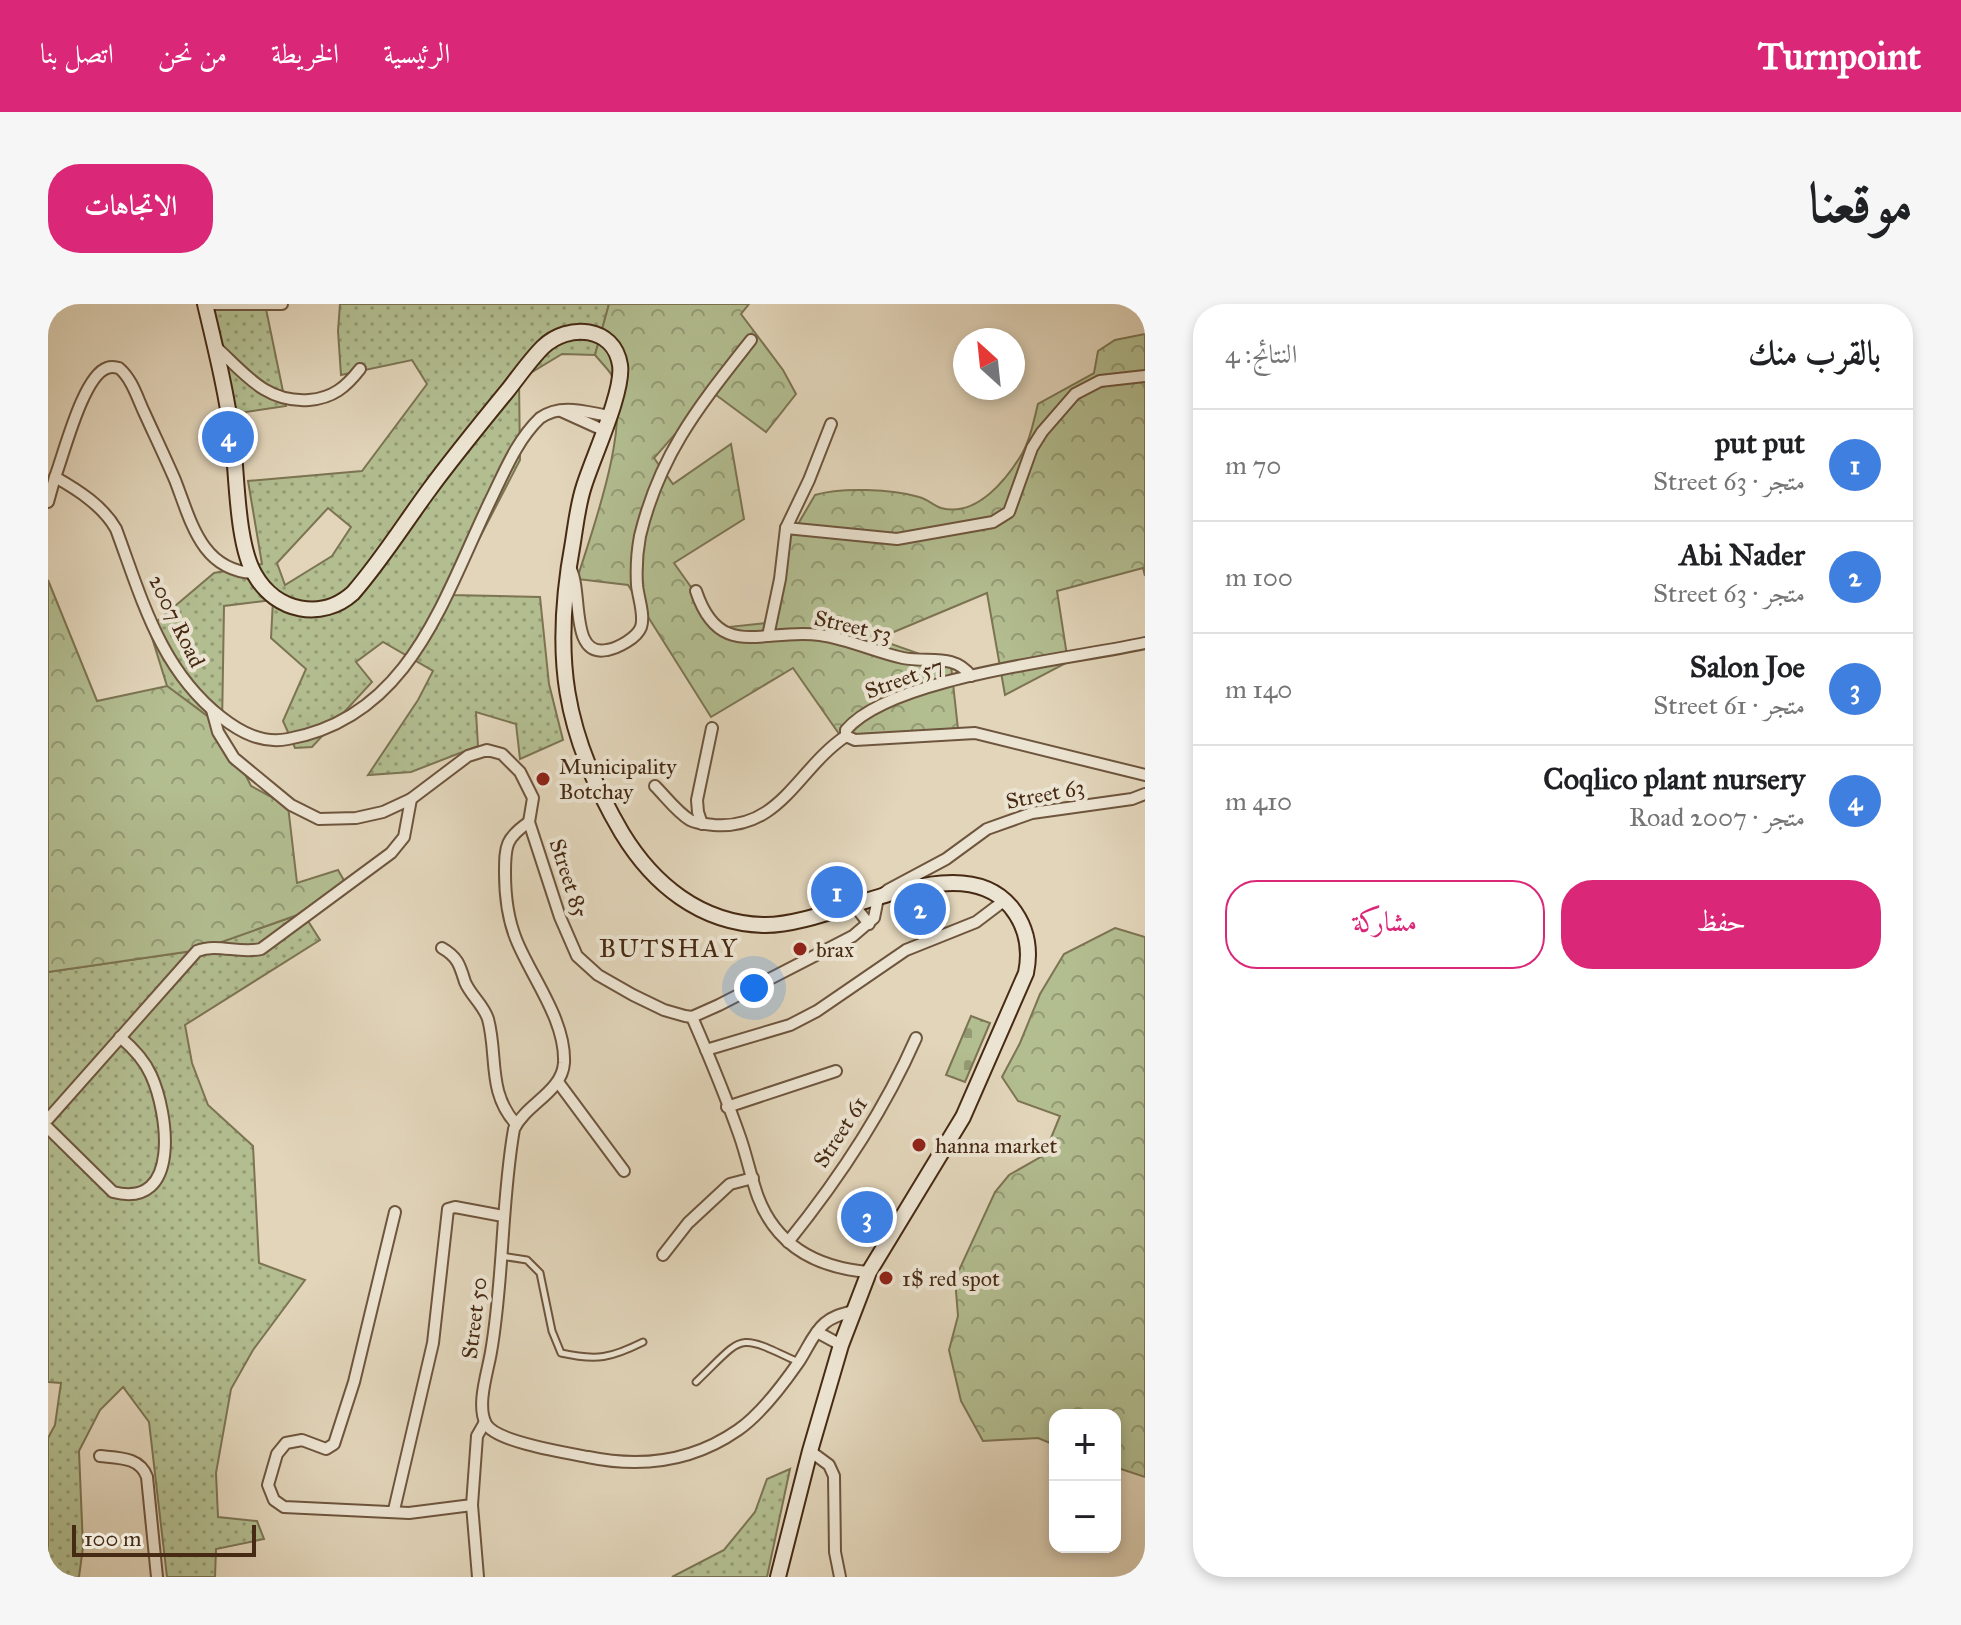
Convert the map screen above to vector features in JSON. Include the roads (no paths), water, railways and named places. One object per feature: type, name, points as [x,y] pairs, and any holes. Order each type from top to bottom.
[{"type":"main road","points":[[205,304],[226,395],[245,544],[253,573],[277,599],[301,610],[329,609],[343,602],[363,582],[436,481],[543,347],[562,334],[582,330],[596,333],[617,355],[620,381],[582,490],[569,566],[563,660],[572,716],[593,782],[646,869],[659,883],[685,901],[742,922],[778,925],[799,922],[878,898],[955,881],[992,890],[1017,914],[1029,948],[1026,973],[963,1117],[869,1272],[841,1345],[778,1577]]},
{"type":"street","points":[[213,304],[282,304]]},
{"type":"street","points":[[569,566],[576,578],[580,630],[588,646],[599,651],[611,650],[638,634],[643,623],[637,582],[637,550],[645,516],[663,469],[686,425],[751,340]]},
{"type":"street","points":[[215,345],[262,389],[292,401],[330,395],[346,387],[360,369]]},
{"type":"street","points":[[48,502],[72,425],[92,382],[105,368],[119,368],[132,384],[175,481],[196,538],[219,563],[233,570],[253,573]]},
{"type":"street","points":[[786,528],[897,539],[993,522],[1009,512],[1032,448],[1075,394],[1100,381],[1145,376]]},
{"type":"street","name":"2007 Road","points":[[55,477],[110,519],[147,612],[179,675],[212,710],[238,730],[254,737],[280,741],[324,730],[368,707],[394,680],[425,636],[509,461],[540,418],[571,409],[606,423]]},
{"type":"street","points":[[768,636],[780,579],[786,528],[831,424]]},
{"type":"street","name":"Street 53","points":[[696,591],[703,613],[717,628],[736,636],[823,635],[902,658],[956,662],[971,676]]},
{"type":"street","name":"Street 57","points":[[702,824],[735,825],[761,818],[821,755],[846,736],[846,730],[854,720],[873,709],[928,687],[971,676],[1145,643]]},
{"type":"street","name":"Street 85","points":[[212,710],[218,732],[234,758],[305,814],[330,820],[383,812],[411,799],[468,756],[493,750],[510,762],[527,786],[533,805],[529,822],[560,917],[577,956],[598,975],[633,995],[664,1010],[692,1017]]},
{"type":"street","points":[[702,824],[697,800],[712,728]]},
{"type":"street","points":[[846,736],[855,740],[877,741],[975,733],[1145,775]]},
{"type":"street","points":[[655,786],[688,819],[702,824]]},
{"type":"street","name":"Street 63","points":[[878,898],[999,823],[1032,813],[1132,799],[1145,794]]},
{"type":"street","points":[[48,1119],[197,951],[205,948],[240,952],[261,949],[391,853],[404,837],[411,799]]},
{"type":"street","points":[[442,948],[459,961],[468,987],[487,1015],[498,1097],[516,1124],[520,1116],[558,1082],[564,1064],[563,1048],[553,1015],[514,935],[507,901],[507,843],[512,834],[529,822]]},
{"type":"street","points":[[869,1272],[825,1264],[788,1242],[762,1206],[738,1132],[692,1017],[853,936],[869,924],[877,912],[878,898]]},
{"type":"street","points":[[706,1050],[744,1041],[800,1020],[906,950],[976,922],[1005,900]]},
{"type":"street","points":[[854,905],[869,924]]},
{"type":"street","points":[[48,1128],[113,1192],[134,1194],[158,1177],[167,1139],[161,1103],[151,1073],[141,1057],[120,1037]]},
{"type":"street","name":"Street 61","points":[[788,1242],[820,1200],[882,1104],[916,1038]]},
{"type":"street","points":[[727,1107],[836,1071]]},
{"type":"street","points":[[558,1082],[624,1171]]},
{"type":"street","name":"Street 50","points":[[478,1577],[472,1505],[477,1436],[485,1422],[483,1398],[497,1319],[503,1216],[511,1142],[516,1124]]},
{"type":"street","points":[[663,1255],[688,1223],[730,1184],[753,1178]]},
{"type":"street","points":[[394,1510],[433,1343],[448,1209],[455,1207],[503,1216]]},
{"type":"street","points":[[395,1212],[354,1382],[334,1444],[326,1449],[302,1440],[286,1443],[277,1454],[268,1485],[274,1500],[284,1507],[409,1513],[472,1505]]},
{"type":"street","points":[[485,1422],[497,1433],[569,1453],[626,1464],[667,1460],[696,1452],[743,1426],[761,1409],[817,1332],[831,1319],[853,1311]]},
{"type":"street","points":[[817,1332],[841,1345]]},
{"type":"street","points":[[810,1451],[829,1465],[834,1476],[835,1552],[840,1577]]},
{"type":"street","points":[[100,1456],[132,1460],[143,1467],[147,1477],[157,1577]]},
{"type":"lane","points":[[501,1256],[527,1260],[540,1273],[552,1331],[561,1353],[589,1359],[615,1356],[643,1342]]},
{"type":"lane","points":[[696,1382],[728,1350],[746,1341],[798,1362]]},
{"type":"place","name":"Coqlico plant nursery","points":[[228,437]]},
{"type":"place","name":"Municipality Botchay","points":[[543,779]]},
{"type":"place","name":"put put","points":[[837,892]]},
{"type":"place","name":"Abi Nader","points":[[920,909]]},
{"type":"place","name":"brax","points":[[800,949]]},
{"type":"place","name":"hanna market","points":[[919,1145]]},
{"type":"place","name":"Salon Joe","points":[[867,1217]]},
{"type":"place","name":"1$ red spot","points":[[886,1278]]},
{"type":"district","name":"BUTSHAY","points":[[669,948]]}]
